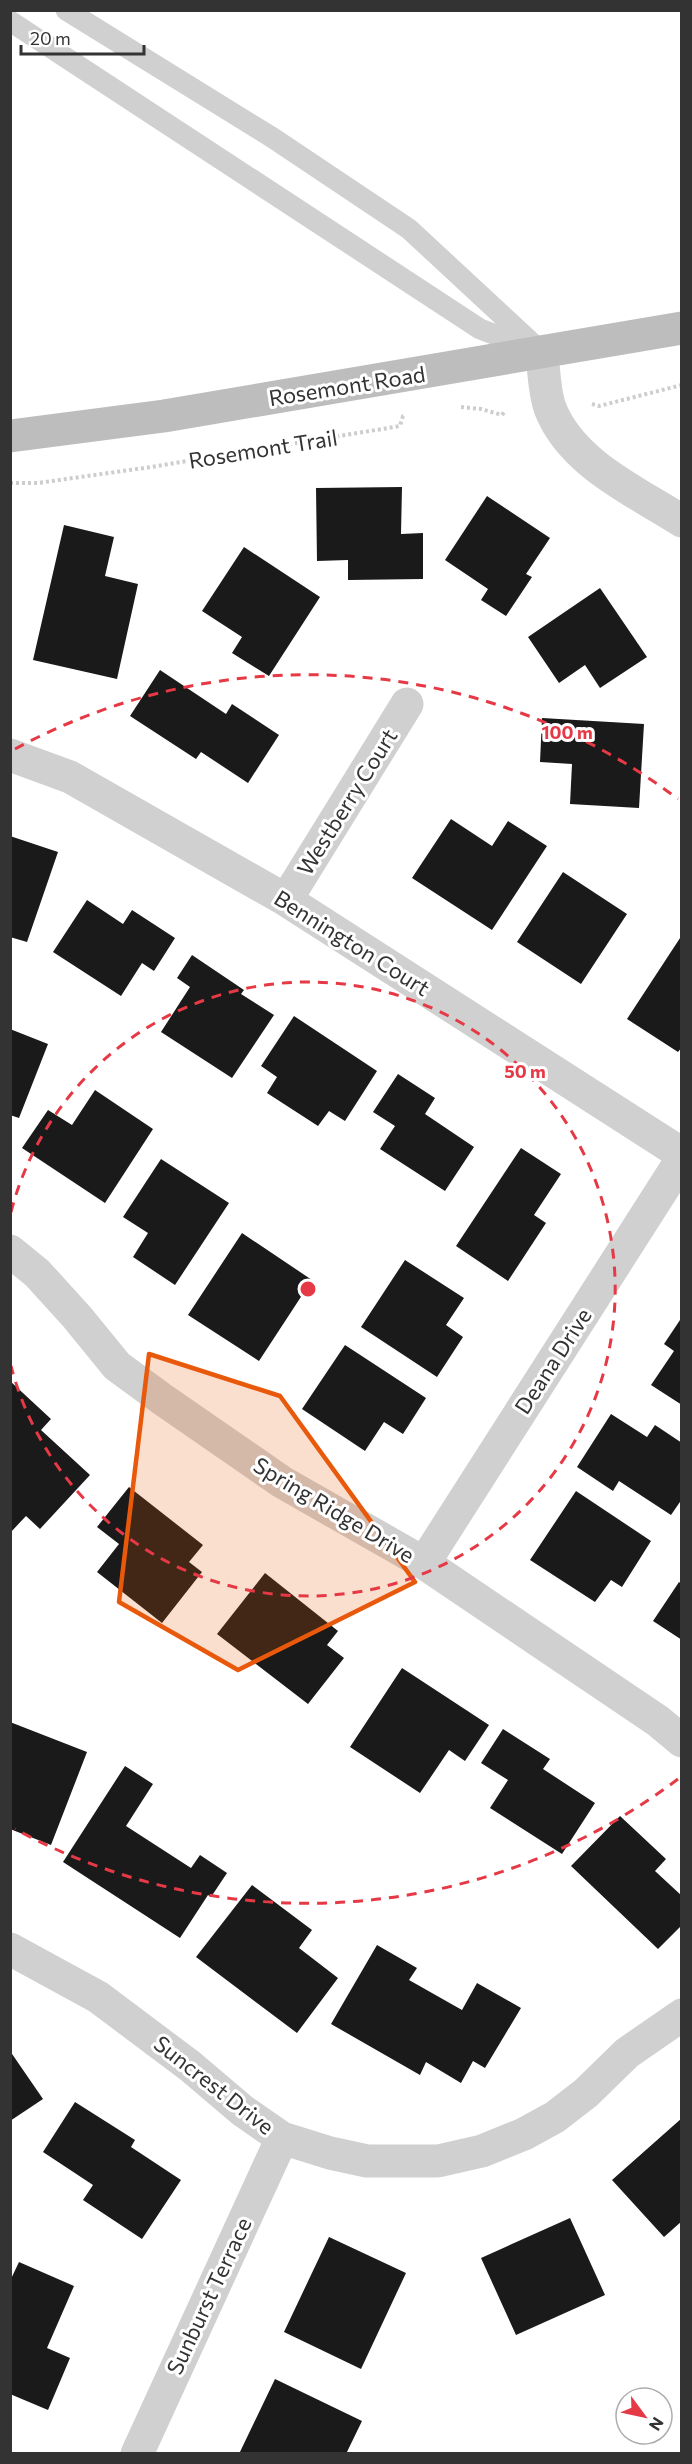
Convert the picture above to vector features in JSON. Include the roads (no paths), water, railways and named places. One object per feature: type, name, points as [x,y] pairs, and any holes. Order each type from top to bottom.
[{"type":"main road","name":"Rosemont Road","points":[[10,436],[164,416],[681,328]]},
{"type":"street","points":[[542,353],[550,407],[569,441],[600,468],[681,521]]},
{"type":"street","name":"Westberry Court","points":[[286,900],[407,704]]},
{"type":"street","name":"Bennington Court","points":[[10,755],[70,777],[286,900],[681,1154]]},
{"type":"street","name":"Deana Drive","points":[[424,1563],[681,1160]]},
{"type":"street","name":"Spring Ridge Drive","points":[[10,1251],[37,1273],[78,1317],[117,1366],[282,1482],[424,1563],[658,1721],[681,1741]]},
{"type":"street","name":"Suncrest Drive","points":[[10,1949],[98,1997],[190,2066],[243,2111],[282,2138],[330,2153],[367,2161],[438,2161],[482,2151],[524,2134],[555,2117],[586,2093],[627,2053],[681,2015]]},
{"type":"street","name":"Sunburst Terrace","points":[[137,2454],[282,2138]]},
{"type":"lane","points":[[66,10],[273,138],[409,229],[542,353]]},
{"type":"lane","points":[[10,21],[480,329],[542,353]]}]
